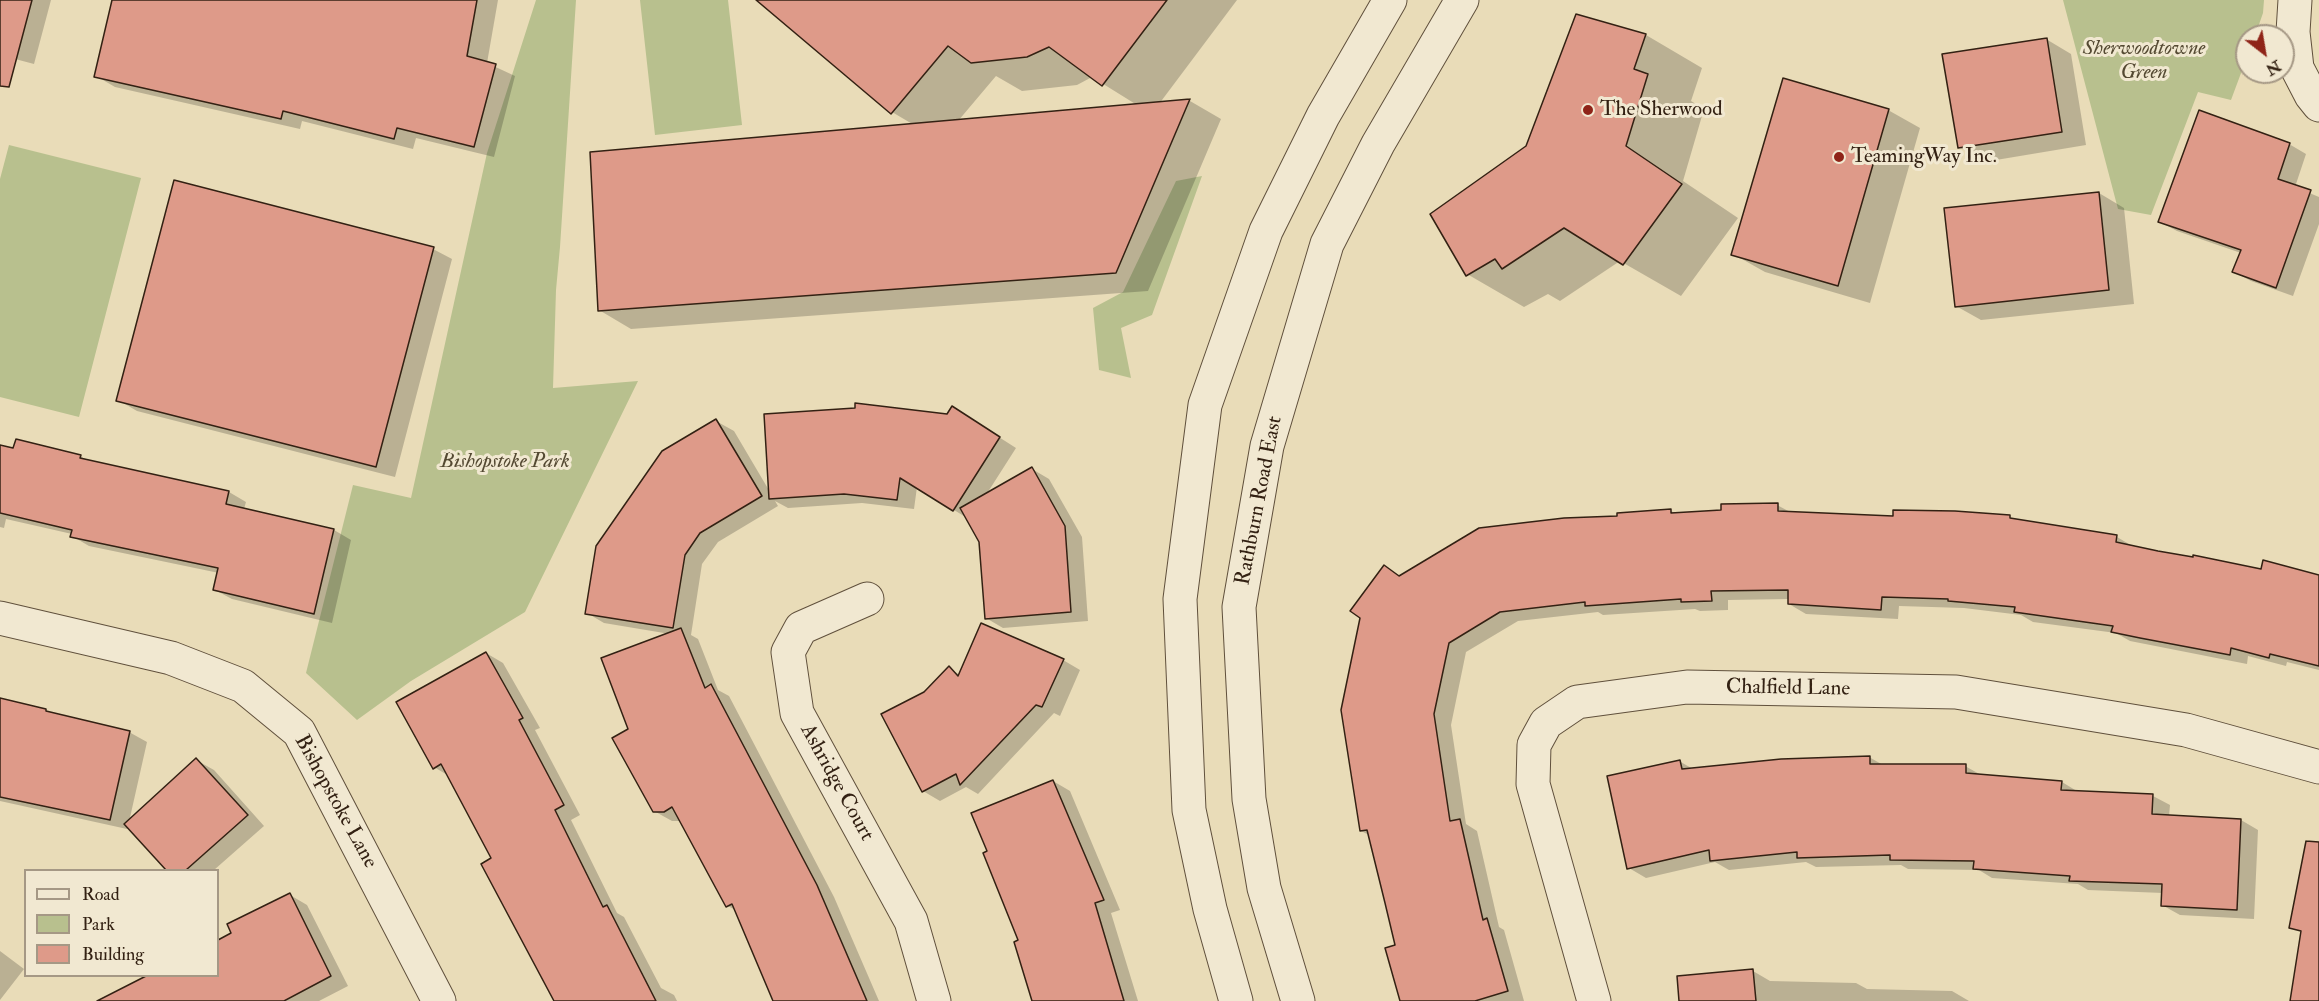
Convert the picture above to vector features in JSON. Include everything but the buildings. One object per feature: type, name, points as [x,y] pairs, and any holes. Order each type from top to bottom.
[{"type":"street","points":[[1236,1001],[1210,909],[1189,810],[1179,598],[1205,405],[1266,231],[1323,116],[1390,0]]},
{"type":"street","name":"Rathburn Road East","points":[[1298,1001],[1264,888],[1249,799],[1239,607],[1267,446],[1327,244],[1378,144],[1462,0]]},
{"type":"street","points":[[2295,0],[2293,32],[2297,68],[2319,105]]},
{"type":"street","name":"Ashridge Court","points":[[867,599],[801,628],[788,652],[797,713],[911,921],[934,1001]]},
{"type":"street","name":"Bishopstoke Lane","points":[[0,618],[171,658],[243,686],[299,732],[439,1001]]},
{"type":"street","name":"Chalfield Lane","points":[[1594,1001],[1533,784],[1534,745],[1546,723],[1577,702],[1687,687],[1956,692],[2186,730],[2319,767]]},
{"type":"green space","name":"Bishopstoke Park","points":[[536,0],[576,0],[556,290],[553,388],[638,381],[525,612],[411,681],[357,720],[306,673],[353,485],[411,498],[487,153]]},
{"type":"green space","points":[[640,0],[728,0],[742,125],[655,135]]},
{"type":"green space","name":"Sherwoodtowne Green","points":[[2063,0],[2264,0],[2259,24],[2235,24],[2235,84],[2237,84],[2231,100],[2198,92],[2151,215],[2118,209]]},
{"type":"green space","points":[[9,145],[141,178],[79,417],[0,397],[0,179]]},
{"type":"green space","points":[[1202,176],[1152,315],[1121,328],[1131,378],[1099,370],[1093,308],[1123,292],[1176,181]]},
{"type":"place","name":"The Sherwood","points":[[1588,110]]},
{"type":"place","name":"TeamingWay Inc.","points":[[1839,157]]}]
